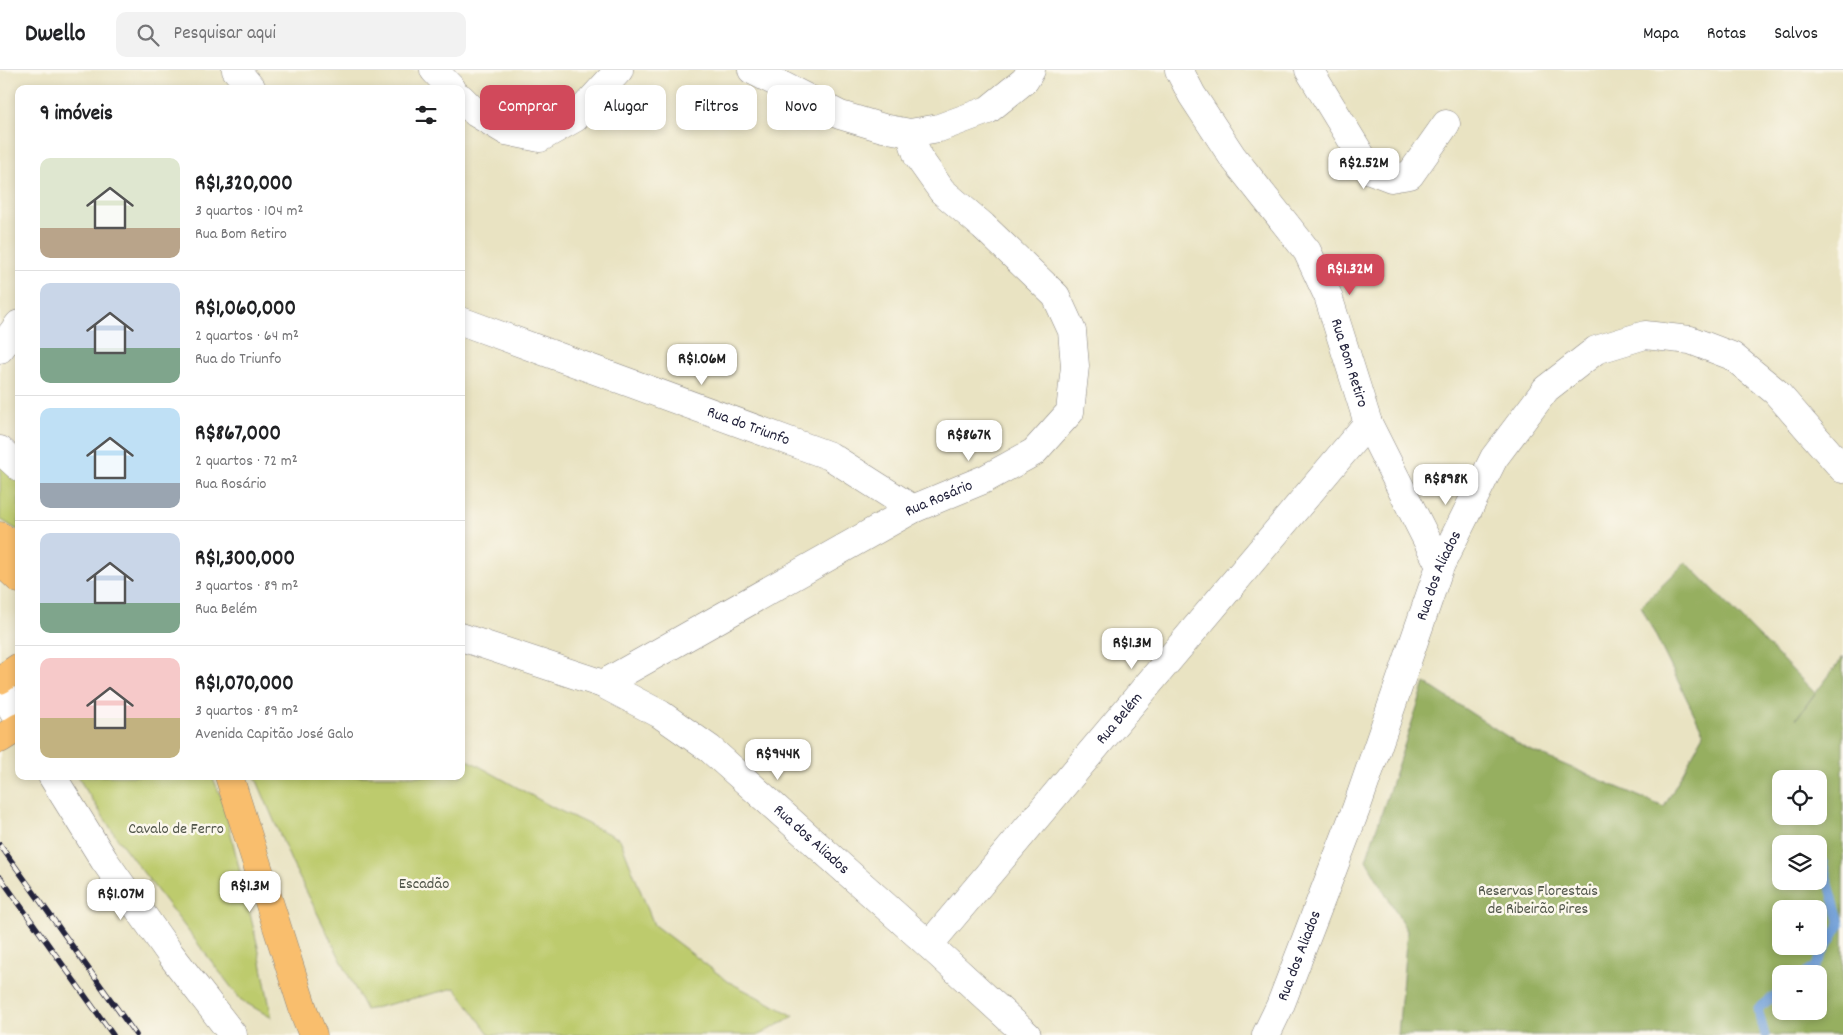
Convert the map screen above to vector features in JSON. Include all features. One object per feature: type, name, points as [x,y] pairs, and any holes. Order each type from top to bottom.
[{"type":"main road","points":[[0,536],[15,545]]},
{"type":"main road","points":[[0,561],[15,575]]},
{"type":"main road","points":[[0,680],[15,670]]},
{"type":"main road","points":[[0,739],[15,730]]},
{"type":"main road","points":[[230,780],[313,1035]]},
{"type":"street","points":[[236,70],[249,85]]},
{"type":"street","points":[[434,70],[448,85]]},
{"type":"street","points":[[465,102],[476,113],[506,131],[540,138],[575,118],[619,70]]},
{"type":"street","points":[[752,70],[840,115],[883,128],[910,133],[939,128],[988,110],[1025,80],[1031,70]]},
{"type":"street","name":"Rua Bom Retiro","points":[[1179,70],[1192,95],[1232,156],[1307,251],[1328,296],[1368,423],[1440,566]]},
{"type":"street","points":[[1309,70],[1370,170],[1391,178],[1410,175],[1446,124]]},
{"type":"street","name":"Rua Rosário","points":[[604,684],[913,509],[985,479],[1034,452],[1070,412],[1075,366],[1072,331],[1056,296],[983,226],[942,190],[918,157],[910,133]]},
{"type":"street","name":"Rua do Triunfo","points":[[465,322],[830,456],[913,509]]},
{"type":"street","points":[[0,349],[15,329]]},
{"type":"street","name":"Rua dos Aliados","points":[[1266,1035],[1280,1006],[1356,809],[1440,566],[1494,458],[1546,389],[1596,350],[1645,335],[1690,340],[1732,356],[1776,392],[1843,469]]},
{"type":"street","name":"Rua Belém","points":[[929,945],[1368,423]]},
{"type":"street","points":[[0,450],[15,464]]},
{"type":"street","name":"Rua dos Aliados","points":[[465,638],[604,684],[660,714],[710,750],[1027,1035]]},
{"type":"street","points":[[0,690],[15,714]]},
{"type":"street","points":[[54,780],[104,860],[171,955],[234,1035]]},
{"type":"green space","points":[[0,464],[15,478],[15,528],[0,519]]},
{"type":"green space","name":"Reservas Florestais de Ribeirão Pires","points":[[1686,562],[1815,693],[1796,719],[1843,657],[1843,1035],[1398,1035],[1407,931],[1366,860],[1425,683],[1525,748],[1664,807],[1704,734],[1641,606]]},
{"type":"green space","name":"Escadão","points":[[465,760],[470,761],[554,808],[620,839],[654,925],[729,982],[794,1016],[759,1035],[490,1035],[455,988],[366,1010],[292,863],[257,780],[465,780]]},
{"type":"green space","name":"Cavalo de Ferro","points":[[80,780],[214,780],[223,801],[258,947],[272,1018],[241,1000],[117,838]]},
{"type":"waterway","points":[[1816,965],[1840,924],[1827,877]]},
{"type":"waterway","points":[[1765,1035],[1758,1009],[1772,997]]},
{"type":"railway","points":[[0,845],[136,1035]]},
{"type":"railway","points":[[0,877],[113,1035]]}]
